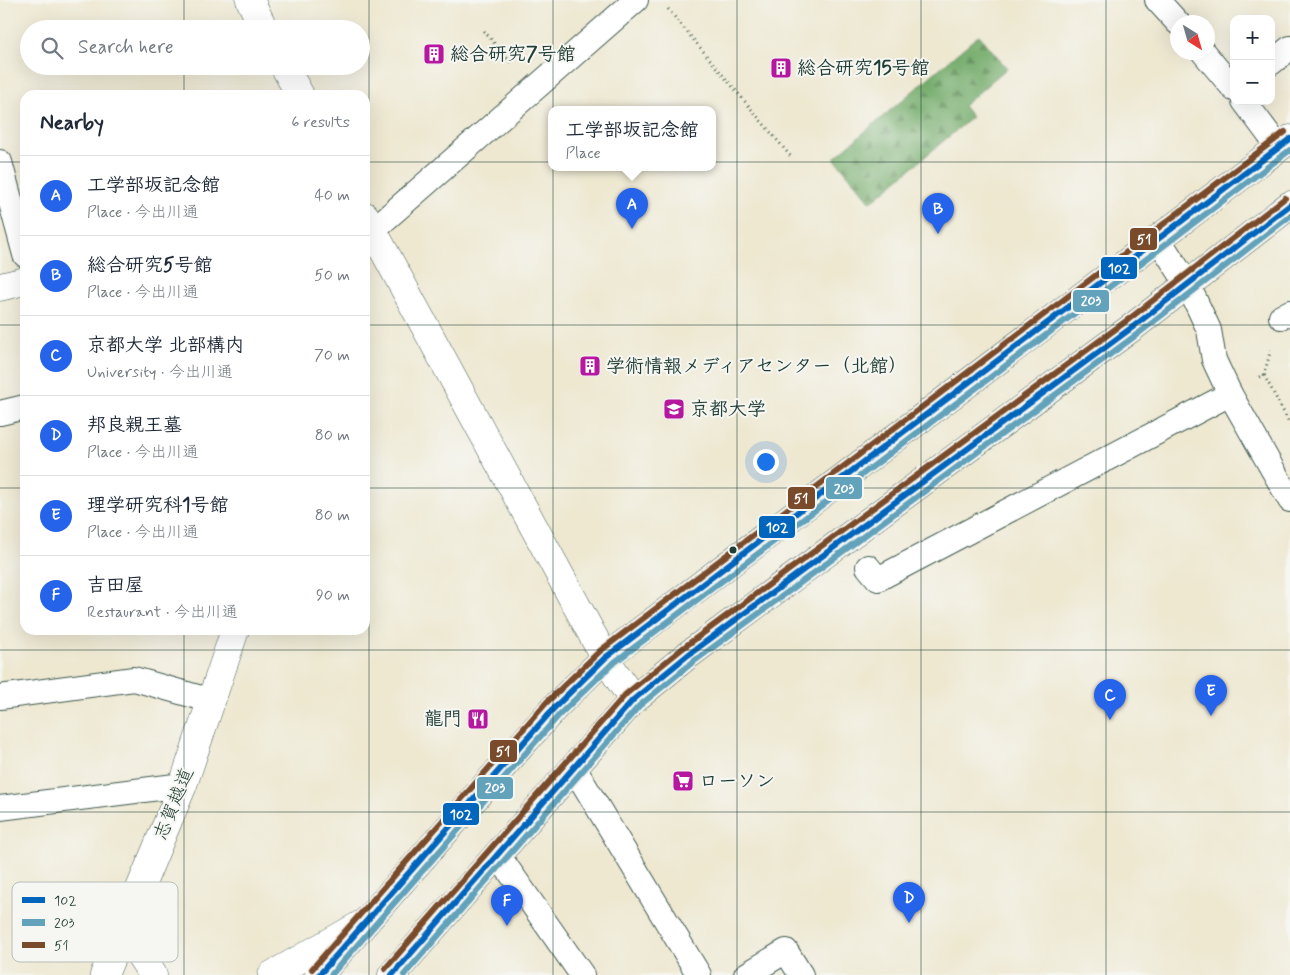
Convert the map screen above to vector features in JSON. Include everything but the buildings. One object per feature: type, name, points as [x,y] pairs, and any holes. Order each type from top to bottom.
[{"type":"main road","points":[[250,0],[260,20]]},
{"type":"main road","points":[[289,75],[297,90]]},
{"type":"main road","points":[[319,975],[554,708],[605,658],[1285,143]]},
{"type":"main road","points":[[392,975],[633,700],[688,655],[1188,285],[1290,204]]},
{"type":"main road","points":[[370,225],[605,658],[633,700]]},
{"type":"main road","points":[[0,287],[20,282]]},
{"type":"main road","name":"志賀越道","points":[[143,882],[183,785],[233,635]]},
{"type":"main road","points":[[272,975],[365,922]]},
{"type":"main road","name":"志賀越道","points":[[104,975],[109,962]]},
{"type":"main road","points":[[145,962],[153,975]]},
{"type":"lane","points":[[370,222],[534,88],[636,0]]},
{"type":"lane","points":[[1157,0],[1170,15]]},
{"type":"lane","points":[[1275,60],[1290,48]]},
{"type":"lane","points":[[1209,60],[1230,84]]},
{"type":"lane","points":[[1248,105],[1285,143]]},
{"type":"lane","points":[[0,162],[20,236]]},
{"type":"lane","points":[[1159,240],[1188,285],[1209,330],[1214,360],[1230,394],[1290,500]]},
{"type":"lane","points":[[868,567],[878,579],[1230,394]]},
{"type":"lane","points":[[0,413],[20,408]]},
{"type":"lane","points":[[0,697],[134,679],[212,701]]},
{"type":"lane","points":[[574,768],[699,975]]},
{"type":"lane","points":[[0,808],[183,785]]},
{"type":"lane","points":[[498,855],[582,975]]},
{"type":"lane","points":[[746,975],[786,951],[801,975]]},
{"type":"path","points":[[667,8],[792,158]]},
{"type":"path","points":[[484,31],[534,88]]},
{"type":"green space","points":[[979,35],[1007,68],[963,106],[972,117],[871,202],[834,158]]},
{"type":"transit line","name":"51","points":[[312,969],[547,702],[600,651],[1285,132]]},
{"type":"transit line","name":"102","points":[[319,975],[554,708],[605,658],[1290,139]]},
{"type":"transit line","name":"203","points":[[331,975],[560,714],[611,665],[1290,150]]},
{"type":"transit line","name":"51","points":[[385,969],[626,694],[683,648],[1129,319],[1285,198]]},
{"type":"transit line","name":"102","points":[[392,975],[633,700],[688,655],[1134,326],[1290,205]]},
{"type":"transit line","name":"203","points":[[404,975],[639,706],[693,662],[1139,333],[1290,216]]},
{"type":"place","name":"総合研究7号館","points":[[434,54]]},
{"type":"place","name":"総合研究15号館","points":[[781,68]]},
{"type":"place","name":"工学部坂記念館","points":[[632,229]]},
{"type":"place","name":"総合研究5号館","points":[[938,234]]},
{"type":"place","name":"学術情報メディアセンター（北館）","points":[[590,366]]},
{"type":"place","name":"京都大学","points":[[674,409]]},
{"type":"place","name":"理学研究科1号館","points":[[1211,716]]},
{"type":"place","name":"龍門","points":[[478,719]]},
{"type":"place","name":"京都大学 北部構内","points":[[1110,720]]},
{"type":"place","name":"ローソン","points":[[683,781]]},
{"type":"place","name":"邦良親王墓","points":[[909,923]]},
{"type":"place","name":"吉田屋","points":[[507,926]]}]
